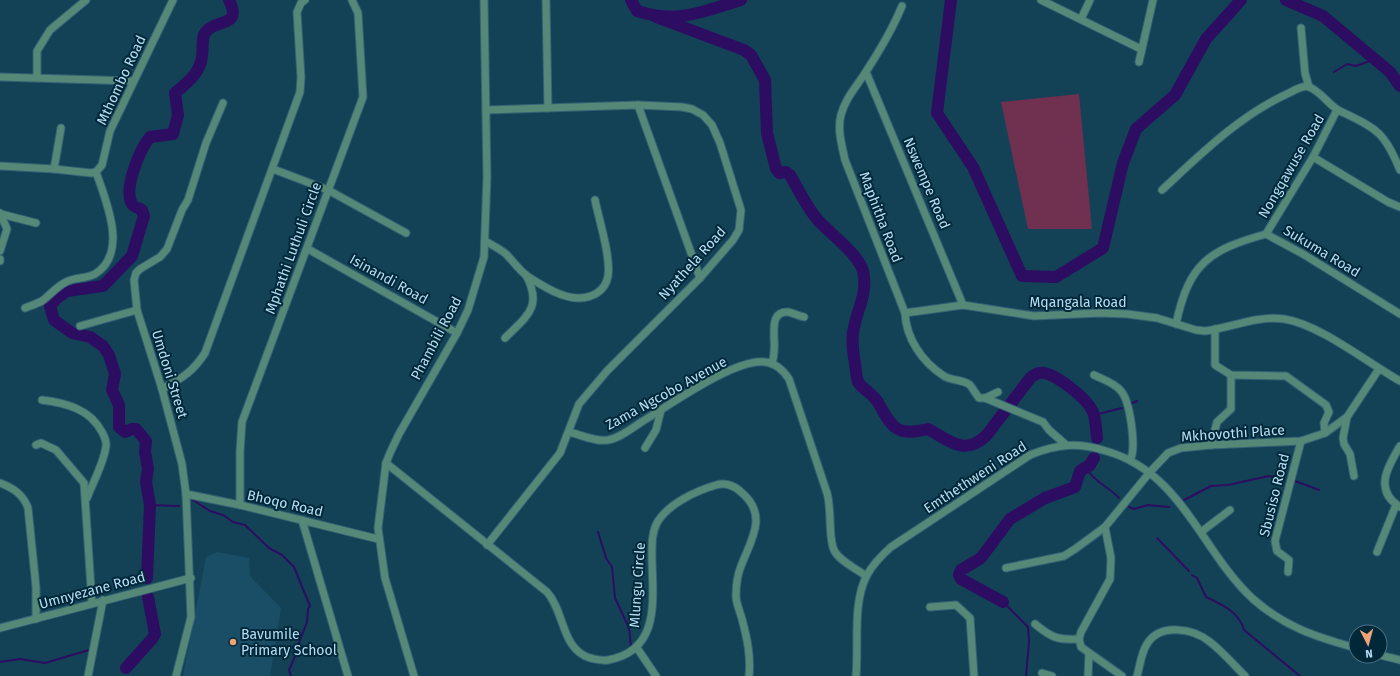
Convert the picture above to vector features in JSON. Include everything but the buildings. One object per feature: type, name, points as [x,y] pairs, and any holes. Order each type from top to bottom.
[{"type":"street","points":[[37,78],[36,51],[50,30],[86,0]]},
{"type":"street","name":"Mthombo Road","points":[[96,172],[102,165],[110,131],[173,0]]},
{"type":"street","points":[[162,388],[186,376],[196,367],[205,353],[273,169],[300,92],[301,77],[296,22],[297,12],[301,3],[305,0]]},
{"type":"street","name":"Mphathi Luthuli Circle","points":[[240,505],[240,451],[242,422],[308,249],[328,190],[363,97],[358,13],[352,0]]},
{"type":"street","name":"Phambili Road","points":[[414,676],[385,578],[378,539],[378,528],[386,463],[399,434],[457,333],[468,310],[480,274],[485,241],[487,209],[484,0]]},
{"type":"street","points":[[546,0],[548,108]]},
{"type":"street","points":[[1041,0],[1142,49]]},
{"type":"street","points":[[1081,19],[1090,0]]},
{"type":"street","points":[[1139,62],[1153,0]]},
{"type":"street","name":"Maphitha Road","points":[[902,6],[896,21],[848,99],[840,115],[840,139],[845,160],[905,313],[905,326],[915,347],[927,361],[944,376],[969,385],[979,398],[985,398]]},
{"type":"street","points":[[1162,190],[1217,139],[1273,100],[1298,88],[1310,88],[1305,73],[1301,28]]},
{"type":"street","name":"Nswempe Road","points":[[866,72],[963,305]]},
{"type":"street","points":[[0,77],[133,81]]},
{"type":"street","name":"Nongqawuse Road","points":[[1310,88],[1337,110],[1381,133],[1389,144],[1400,170]]},
{"type":"street","name":"Umdoni Street","points":[[176,676],[191,617],[186,494],[182,464],[162,388],[137,310],[134,287],[136,273],[160,257],[167,249],[182,210],[188,200],[206,143],[223,103]]},
{"type":"street","points":[[638,105],[700,278]]},
{"type":"street","name":"Nyathela Road","points":[[486,110],[638,105],[682,106],[692,109],[702,115],[712,125],[720,143],[740,203],[741,218],[739,230],[733,240],[700,278],[602,376],[579,404],[560,453],[487,545]]},
{"type":"street","name":"Nongqawuse Road","points":[[1266,234],[1312,157],[1337,110]]},
{"type":"street","points":[[54,169],[61,128]]},
{"type":"street","points":[[1312,157],[1388,202],[1400,207]]},
{"type":"street","points":[[0,166],[92,173],[96,172],[103,192],[112,235],[111,254],[107,264],[94,274],[66,282],[42,300],[25,308]]},
{"type":"street","points":[[273,169],[328,190],[406,233]]},
{"type":"street","points":[[485,241],[505,254],[526,275],[569,298],[590,298],[600,291],[606,284],[608,276],[608,262],[595,200]]},
{"type":"street","points":[[0,214],[36,223]]},
{"type":"street","points":[[0,214],[5,223],[6,233],[0,251]]},
{"type":"street","name":"Sukuma Road","points":[[1176,324],[1182,299],[1192,276],[1202,264],[1213,254],[1230,245],[1266,234],[1297,250],[1400,314]]},
{"type":"street","name":"Isinandi Road","points":[[308,249],[457,333]]},
{"type":"street","points":[[505,338],[530,313],[533,306],[534,297],[532,288],[526,275]]},
{"type":"street","name":"Mqangala Road","points":[[905,313],[963,305],[1034,316],[1100,313],[1127,314],[1157,318],[1196,330],[1215,330],[1261,320],[1284,319],[1313,328],[1400,382]]},
{"type":"street","points":[[80,326],[137,310]]},
{"type":"street","points":[[804,317],[788,312],[782,313],[776,317],[773,327],[774,343],[772,364],[782,370],[789,379],[799,408],[830,505],[834,550],[840,557],[866,576]]},
{"type":"street","points":[[1215,330],[1215,364],[1231,375],[1286,376],[1326,405],[1329,412],[1324,423],[1325,433]]},
{"type":"street","name":"Zama Ngcobo Avenue","points":[[569,432],[602,440],[609,440],[717,376],[750,363],[766,362],[772,364]]},
{"type":"street","name":"Mkhovothi Place","points":[[1006,568],[1064,556],[1105,527],[1150,472],[1168,453],[1181,448],[1211,445],[1302,441],[1325,433],[1347,417],[1379,369]]},
{"type":"street","points":[[1094,375],[1118,388],[1124,395],[1130,419],[1133,444],[1133,456],[1130,460]]},
{"type":"street","points":[[1211,445],[1218,422],[1230,409],[1231,375]]},
{"type":"street","points":[[985,398],[998,392]]},
{"type":"street","points":[[985,398],[1043,422],[1049,430],[1065,444]]},
{"type":"street","points":[[42,400],[65,404],[87,413],[98,424],[104,435],[106,442],[104,455],[86,499]]},
{"type":"street","points":[[645,448],[656,430],[661,410]]},
{"type":"street","points":[[1347,417],[1343,438],[1344,444],[1350,454],[1354,476]]},
{"type":"street","name":"Sbusiso Road","points":[[1288,572],[1289,560],[1277,551],[1274,541],[1302,441]]},
{"type":"street","points":[[36,445],[41,443],[59,453],[81,479],[85,488],[92,603]]},
{"type":"street","name":"Emthethweni Road","points":[[856,676],[858,623],[861,595],[866,576],[875,563],[891,547],[1030,455],[1047,448],[1065,444],[1102,449],[1130,460],[1150,472],[1170,491],[1241,585],[1270,613],[1302,632],[1348,646]]},
{"type":"street","points":[[1377,552],[1398,506],[1385,490],[1384,478],[1387,467],[1400,446]]},
{"type":"street","name":"Mlungu Circle","points":[[386,463],[547,592],[554,600],[568,639],[578,652],[596,660],[606,661],[628,654],[637,648],[646,636],[650,625],[653,587],[652,543],[654,531],[659,521],[668,510],[683,500],[717,484],[725,484],[737,488],[746,496],[753,506],[756,517],[756,528],[737,578],[736,598],[749,652],[749,676]]},
{"type":"street","points":[[0,483],[18,492],[24,498],[28,508],[36,587],[36,619]]},
{"type":"street","name":"Bhoqo Road","points":[[186,494],[240,505],[378,539]]},
{"type":"street","points":[[1201,532],[1230,510]]},
{"type":"street","points":[[302,520],[348,676]]},
{"type":"street","points":[[1105,527],[1111,558],[1110,579],[1079,638],[1081,647],[1122,676]]},
{"type":"street","name":"Umnyezane Road","points":[[0,628],[190,578]]},
{"type":"street","points":[[88,676],[103,600]]},
{"type":"street","points":[[930,607],[956,604],[970,618],[974,676]]},
{"type":"street","points":[[1035,624],[1051,637],[1057,639],[1079,638]]},
{"type":"street","points":[[1137,676],[1147,645],[1159,633],[1169,630],[1194,634],[1209,641],[1245,676]]},
{"type":"street","points":[[637,648],[656,676]]},
{"type":"street","points":[[1088,676],[1089,654]]},
{"type":"street","points":[[1388,657],[1400,660]]},
{"type":"street","points":[[1042,673],[1052,676]]},
{"type":"shaded area","points":[[1079,94],[1092,229],[1028,229],[1001,102]]},
{"type":"shaded area","name":"Bavumile Primary School","points":[[217,552],[249,558],[250,576],[281,608],[270,676],[183,676],[206,557]]},
{"type":"waterway","points":[[147,578],[150,505],[146,482],[148,469],[145,452],[146,441],[136,429],[125,432],[119,427],[119,405],[112,390],[115,374],[109,355],[103,346],[90,337],[72,333],[54,320],[50,306],[57,298],[67,291],[103,286],[132,256],[144,216],[142,210],[132,204],[130,197],[131,179],[134,169],[142,150],[150,137],[173,134],[178,115],[175,93],[196,73],[199,68],[202,57],[204,35],[213,26],[230,20],[233,16],[233,9],[229,0]]},
{"type":"waterway","points":[[631,0],[637,11],[652,15],[665,16],[689,15],[741,0]]},
{"type":"waterway","points":[[951,0],[937,113],[973,167],[1022,276],[1056,277],[1103,248],[1123,163],[1136,129],[1175,95],[1206,39],[1241,0]]},
{"type":"waterway","points":[[1286,0],[1323,16],[1390,72],[1400,86]]},
{"type":"waterway","points":[[656,17],[744,50],[751,55],[765,80],[767,133],[776,169],[779,173],[786,172],[790,175],[813,214],[822,225],[849,250],[860,264],[863,271],[864,286],[862,300],[853,332],[853,350],[857,377],[860,385],[877,401],[888,420],[893,425],[898,429],[910,432],[928,429],[950,442],[964,446],[971,445],[986,436],[1031,377],[1041,373],[1049,374],[1063,382],[1084,399],[1092,410],[1096,424],[1097,438]]},
{"type":"waterway","points":[[1334,72],[1347,64],[1356,66],[1375,59]]},
{"type":"waterway","points":[[1130,404],[1137,401]]},
{"type":"waterway","points":[[1094,415],[1122,408]]},
{"type":"waterway","points":[[1003,602],[961,579],[959,575],[961,570],[981,558],[1010,519],[1045,498],[1075,487],[1080,471],[1090,465],[1094,458]]},
{"type":"waterway","points":[[1086,468],[1097,481],[1119,498]]},
{"type":"waterway","points":[[1184,500],[1211,486],[1228,485],[1269,476],[1284,478]]},
{"type":"waterway","points":[[1295,481],[1319,490]]},
{"type":"waterway","points":[[193,500],[210,511],[223,515],[233,522],[245,525],[269,548],[282,555],[294,567],[310,606],[308,609],[307,622],[298,645],[293,647],[296,654],[289,670],[291,676]]},
{"type":"waterway","points":[[150,505],[179,506]]},
{"type":"waterway","points":[[1129,507],[1134,509],[1148,505],[1169,507]]},
{"type":"waterway","points":[[598,532],[606,558],[612,567],[615,598],[629,628],[631,647]]},
{"type":"waterway","points":[[1157,538],[1189,571]]},
{"type":"waterway","points":[[1192,575],[1197,578],[1206,597],[1230,610],[1238,618],[1244,630],[1300,676]]},
{"type":"waterway","points":[[126,668],[155,634],[148,597]]},
{"type":"waterway","points":[[1003,602],[1028,627],[1029,642],[1026,676]]},
{"type":"waterway","points":[[0,662],[20,659],[45,663],[89,650]]},
{"type":"place","name":"Bavumile Primary School","points":[[233,642]]}]
